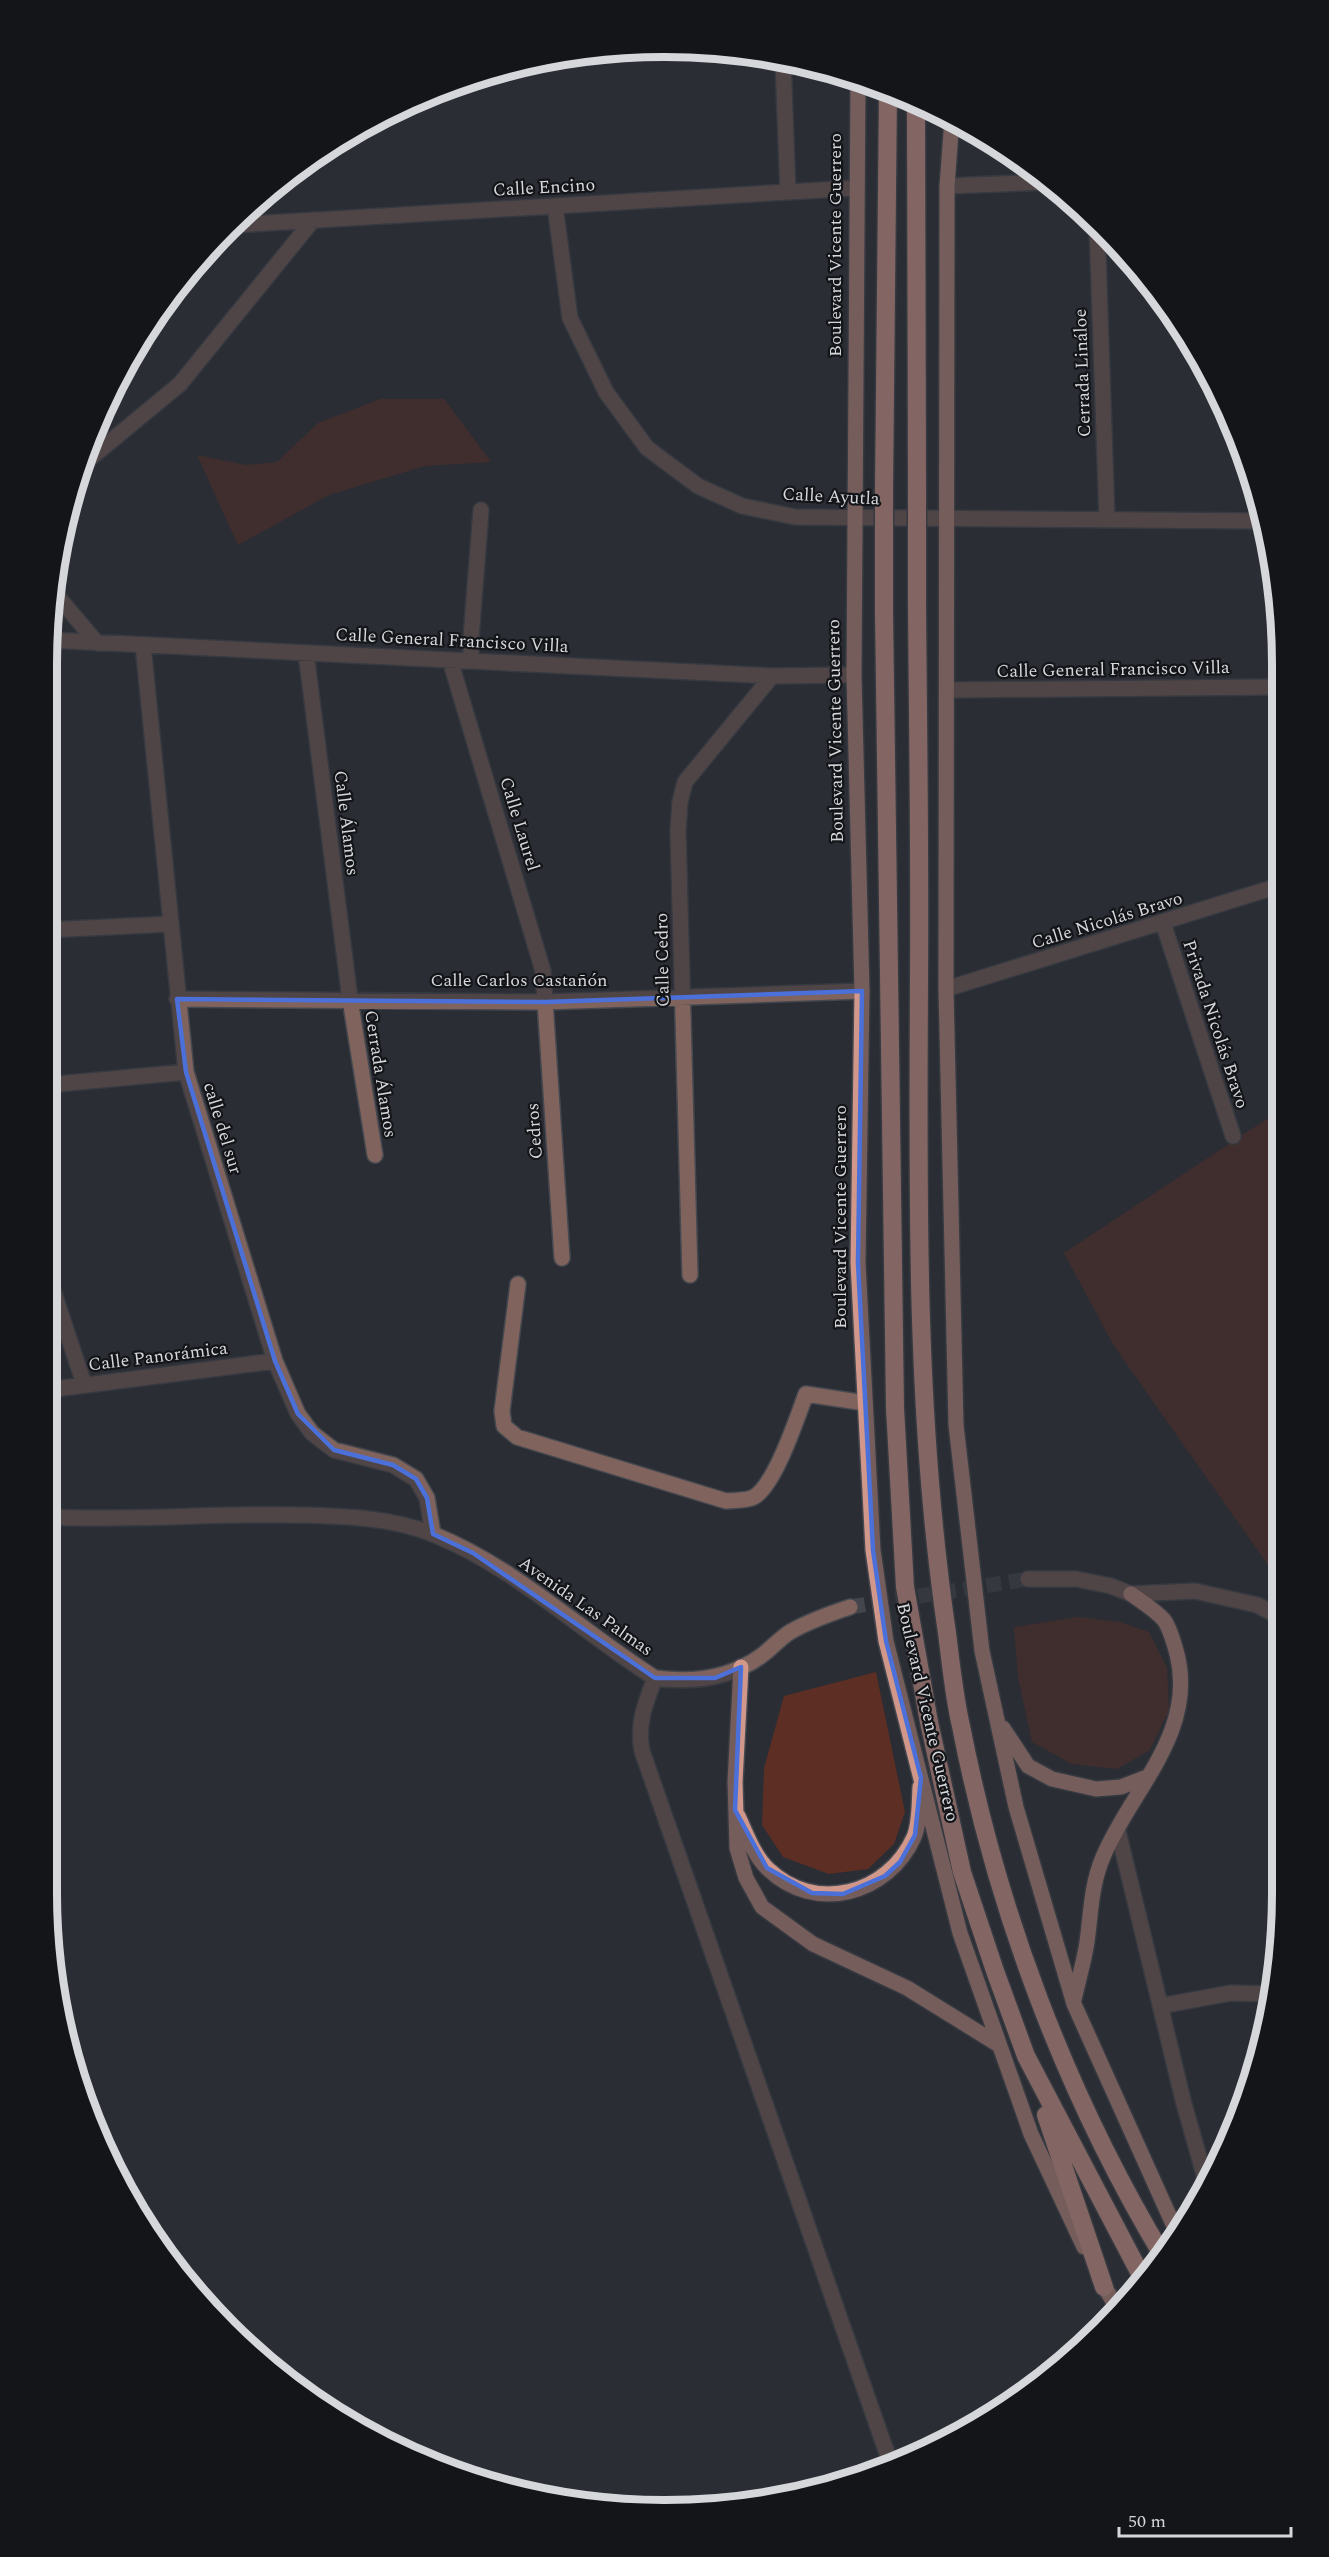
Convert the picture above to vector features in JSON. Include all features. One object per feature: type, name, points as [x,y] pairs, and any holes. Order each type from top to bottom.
[{"type":"highway","name":"Boulevard Vicente Guerrero","points":[[888,100],[884,612],[895,1408],[905,1587],[929,1722],[962,1872],[1026,2056],[1139,2271]]},
{"type":"highway","name":"Boulevard Vicente Guerrero","points":[[916,112],[919,962],[917,1194],[924,1410],[937,1565],[960,1725],[994,1862],[1048,2025],[1126,2195],[1157,2247]]},
{"type":"highway","points":[[1026,2056],[1104,2287]]},
{"type":"main road","name":"Boulevard Vicente Guerrero","points":[[858,88],[854,675],[862,992],[858,1263],[873,1550],[886,1641],[960,1933],[1031,2134],[1113,2302]]},
{"type":"main road","points":[[950,129],[947,186],[949,690],[946,989],[956,1425],[982,1651],[1016,1806],[1074,2004],[1173,2225]]},
{"type":"main road","points":[[1074,2004],[1087,1942],[1090,1901],[1103,1857],[1176,1725],[1181,1669],[1164,1620],[1131,1594]]},
{"type":"main road","points":[[741,1667],[735,1810],[737,1848],[746,1878],[762,1907],[813,1944],[907,1988],[999,2045]]},
{"type":"main road","points":[[997,1719],[1028,1766],[1052,1779],[1096,1789],[1121,1787],[1147,1777]]},
{"type":"main road","points":[[735,1810],[767,1868],[788,1883],[812,1893],[843,1894],[885,1876],[900,1862],[915,1834],[921,1778]]},
{"type":"street","points":[[783,69],[788,192]]},
{"type":"street","points":[[947,186],[1033,183]]},
{"type":"street","name":"Calle Encino","points":[[247,224],[856,188]]},
{"type":"street","name":"Calle Ayutla","points":[[555,206],[570,318],[606,392],[647,448],[698,486],[742,506],[795,518],[1254,521]]},
{"type":"street","points":[[94,455],[180,384],[314,220]]},
{"type":"street","name":"Cerrada Lináloe","points":[[1097,239],[1107,519]]},
{"type":"street","points":[[471,661],[481,510]]},
{"type":"street","points":[[61,600],[97,642]]},
{"type":"street","name":"Calle General Francisco Villa","points":[[58,640],[772,676],[854,675]]},
{"type":"street","name":"calle del sur","points":[[143,645],[186,1072],[275,1362],[298,1414],[312,1433],[333,1450],[393,1465],[416,1479],[427,1498],[433,1534]]},
{"type":"street","name":"Calle Álamos","points":[[306,653],[350,999]]},
{"type":"street","name":"Calle Laurel","points":[[450,660],[534,937],[543,971],[546,1002]]},
{"type":"street","name":"Calle Cedro","points":[[690,1275],[678,831],[680,802],[685,782],[772,676]]},
{"type":"street","name":"Calle General Francisco Villa","points":[[949,690],[1272,687]]},
{"type":"street","name":"Calle Nicolás Bravo","points":[[946,989],[1272,888]]},
{"type":"street","name":"Privada Nicolás Bravo","points":[[1163,923],[1233,1136]]},
{"type":"street","points":[[57,930],[170,924]]},
{"type":"street","name":"Calle Carlos Castañón","points":[[177,999],[546,1002],[862,992]]},
{"type":"street","name":"Cerrada Álamos","points":[[350,999],[375,1155]]},
{"type":"street","name":"Cedros","points":[[546,1002],[562,1258]]},
{"type":"street","points":[[57,1084],[186,1072]]},
{"type":"street","points":[[518,1284],[502,1411],[504,1426],[517,1437],[726,1501],[754,1497],[768,1480],[784,1451],[806,1394],[865,1403]]},
{"type":"street","points":[[57,1302],[84,1384]]},
{"type":"street","name":"Calle Panorámica","points":[[57,1388],[275,1362]]},
{"type":"street","name":"Avenida Las Palmas","points":[[57,1517],[244,1514],[357,1516],[433,1534],[473,1552],[655,1678],[681,1681],[715,1678],[741,1667],[761,1656],[788,1633],[818,1618],[850,1607]]},
{"type":"street","points":[[1028,1579],[1076,1579],[1111,1586],[1131,1594],[1195,1591],[1257,1605],[1272,1613]]},
{"type":"street","points":[[655,1678],[641,1716],[638,1732],[642,1751],[889,2457]]},
{"type":"street","points":[[1118,1832],[1204,2172]]},
{"type":"street","points":[[1160,2006],[1231,1993],[1263,1994]]},
{"type":"highlighted area","points":[[862,991],[858,1263],[873,1550],[886,1641],[921,1778],[915,1835],[900,1862],[885,1876],[843,1894],[812,1893],[767,1868],[735,1810],[741,1667],[715,1678],[655,1678],[473,1553],[433,1534],[427,1498],[416,1479],[393,1465],[334,1450],[298,1414],[275,1361],[186,1072],[177,999],[545,1002]]},
{"type":"shaded area","points":[[380,399],[444,399],[491,462],[425,466],[329,495],[238,545],[197,455],[246,465],[277,462],[318,423]]},
{"type":"shaded area","points":[[1272,1116],[1272,1571],[1114,1346],[1064,1253]]},
{"type":"shaded area","points":[[1078,1617],[1120,1622],[1149,1632],[1167,1668],[1169,1710],[1150,1750],[1117,1769],[1072,1764],[1032,1742],[1018,1677],[1014,1627]]},
{"type":"shaded area","points":[[876,1672],[905,1812],[894,1844],[868,1869],[829,1874],[783,1857],[762,1825],[764,1768],[784,1696]]},
{"type":"tunnel","points":[[850,1607],[1028,1579]]}]
